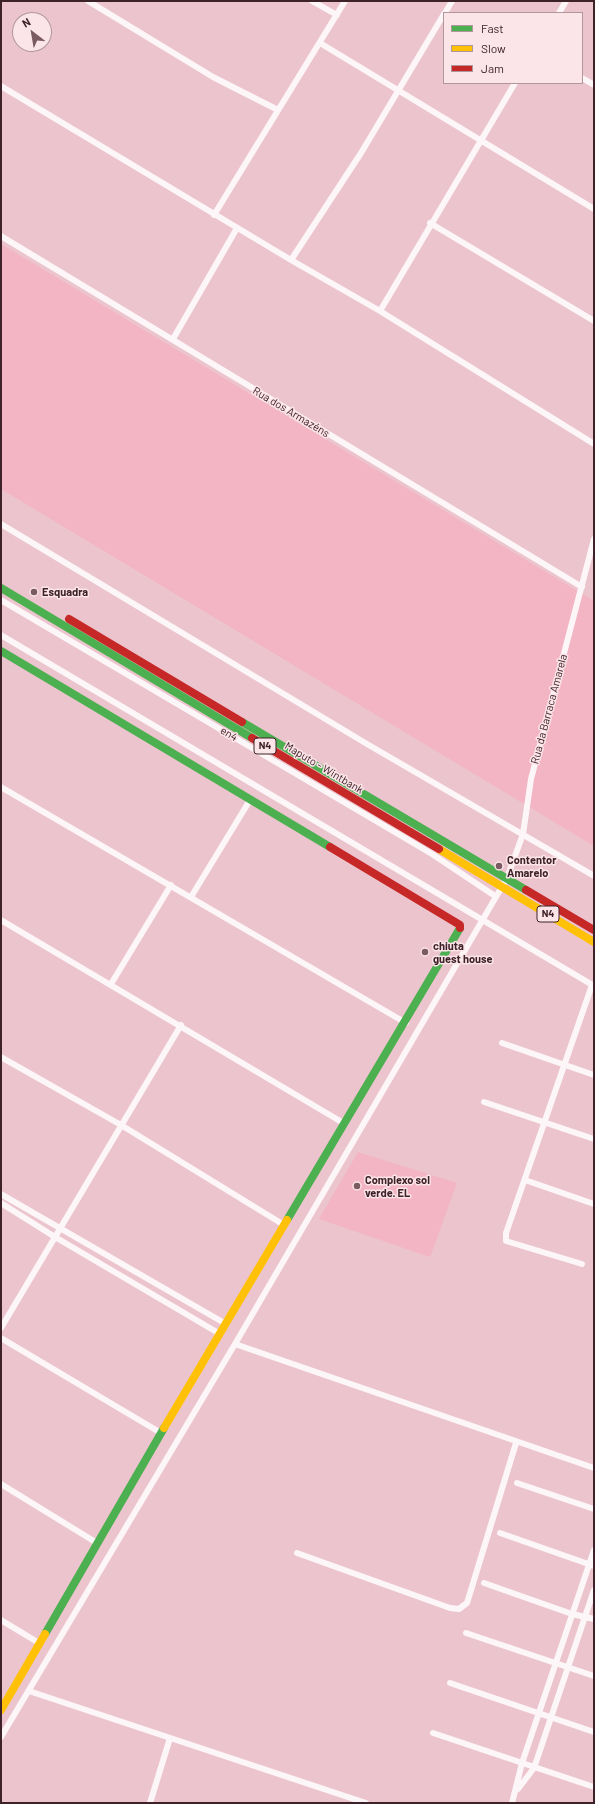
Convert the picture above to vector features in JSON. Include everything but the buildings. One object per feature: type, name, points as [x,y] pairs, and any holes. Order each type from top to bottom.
[{"type":"main road","name":"Maputo - Wintbank","points":[[1,579],[594,930]]},
{"type":"main road","name":"Maputo - Wintbank","points":[[1,588],[594,942]]},
{"type":"main road","points":[[1,651],[460,925],[460,929],[406,1023],[220,1334],[209,1349],[1,1710]]},
{"type":"street","points":[[88,1],[213,77],[278,110]]},
{"type":"street","points":[[312,1],[336,16]]},
{"type":"street","points":[[214,214],[345,1]]},
{"type":"street","points":[[445,12],[452,1]]},
{"type":"street","points":[[560,12],[566,1]]},
{"type":"street","points":[[291,260],[328,205],[399,91],[443,16]]},
{"type":"street","points":[[320,43],[594,209]]},
{"type":"street","points":[[583,79],[594,85]]},
{"type":"street","points":[[380,311],[430,224],[514,84]]},
{"type":"street","points":[[1,86],[237,228],[380,311],[594,444]]},
{"type":"street","points":[[430,224],[594,321]]},
{"type":"street","points":[[173,339],[237,228]]},
{"type":"street","name":"Rua dos Armazéns","points":[[1,236],[582,587]]},
{"type":"street","points":[[1,524],[367,744],[594,876]]},
{"type":"street","name":"Rua da Barraca Amarela","points":[[1,1737],[235,1344],[495,896],[507,878],[523,834],[531,779],[594,539]]},
{"type":"street","name":"en4","points":[[1,600],[432,854],[495,896]]},
{"type":"street","points":[[1,635],[593,985],[563,1064],[525,1180],[506,1232],[506,1241],[582,1264]]},
{"type":"street","points":[[1,787],[406,1023]]},
{"type":"street","points":[[191,897],[250,800]]},
{"type":"street","points":[[111,984],[171,885]]},
{"type":"street","points":[[1,920],[345,1124]]},
{"type":"street","points":[[1,1328],[61,1229],[180,1025]]},
{"type":"street","points":[[502,1043],[594,1075]]},
{"type":"street","points":[[1,1057],[121,1124],[284,1225]]},
{"type":"street","points":[[484,1102],[594,1139]]},
{"type":"street","points":[[525,1180],[594,1204]]},
{"type":"street","points":[[1,1194],[226,1324]]},
{"type":"street","points":[[1,1203],[220,1334]]},
{"type":"street","points":[[1,1338],[161,1433]]},
{"type":"street","points":[[235,1344],[516,1443],[594,1468]]},
{"type":"street","points":[[297,1553],[450,1608],[459,1609],[467,1603],[516,1443]]},
{"type":"street","points":[[517,1483],[594,1509]]},
{"type":"street","points":[[1,1484],[97,1543]]},
{"type":"street","points":[[500,1533],[592,1565]]},
{"type":"street","points":[[512,1803],[517,1790],[522,1764],[572,1614],[592,1565],[594,1550]]},
{"type":"street","points":[[484,1583],[572,1614],[594,1619]]},
{"type":"street","points":[[517,1790],[534,1768],[552,1719],[594,1590]]},
{"type":"street","points":[[1,1620],[39,1643]]},
{"type":"street","points":[[466,1633],[594,1676]]},
{"type":"street","points":[[450,1683],[552,1719],[594,1732]]},
{"type":"street","points":[[29,1691],[366,1803]]},
{"type":"street","points":[[434,1733],[522,1764],[594,1787]]},
{"type":"street","points":[[150,1803],[170,1738]]},
{"type":"shaded area","points":[[1,244],[594,601],[594,846],[1,489]]},
{"type":"shaded area","points":[[358,1152],[457,1183],[430,1257],[319,1219]]},
{"type":"traffic: fast","points":[[1,588],[252,738]]},
{"type":"traffic: fast","points":[[1,651],[330,847]]},
{"type":"traffic: fast","points":[[242,722],[526,890]]},
{"type":"traffic: fast","points":[[287,1220],[460,928]]},
{"type":"traffic: fast","points":[[45,1634],[164,1428]]},
{"type":"traffic: slow","points":[[439,849],[594,942]]},
{"type":"traffic: slow","points":[[164,1428],[287,1220]]},
{"type":"traffic: slow","points":[[1,1710],[45,1634]]},
{"type":"traffic: jam","points":[[69,619],[242,722]]},
{"type":"traffic: jam","points":[[252,738],[439,849]]},
{"type":"traffic: jam","points":[[330,847],[460,925],[460,928]]},
{"type":"traffic: jam","points":[[526,890],[594,930]]},
{"type":"place","name":"Esquadra","points":[[34,592]]},
{"type":"place","name":"Contentor Amarelo","points":[[499,866]]},
{"type":"place","name":"chiuta guest house","points":[[425,952]]},
{"type":"place","name":"Complexo sol verde. EL","points":[[357,1186]]}]
